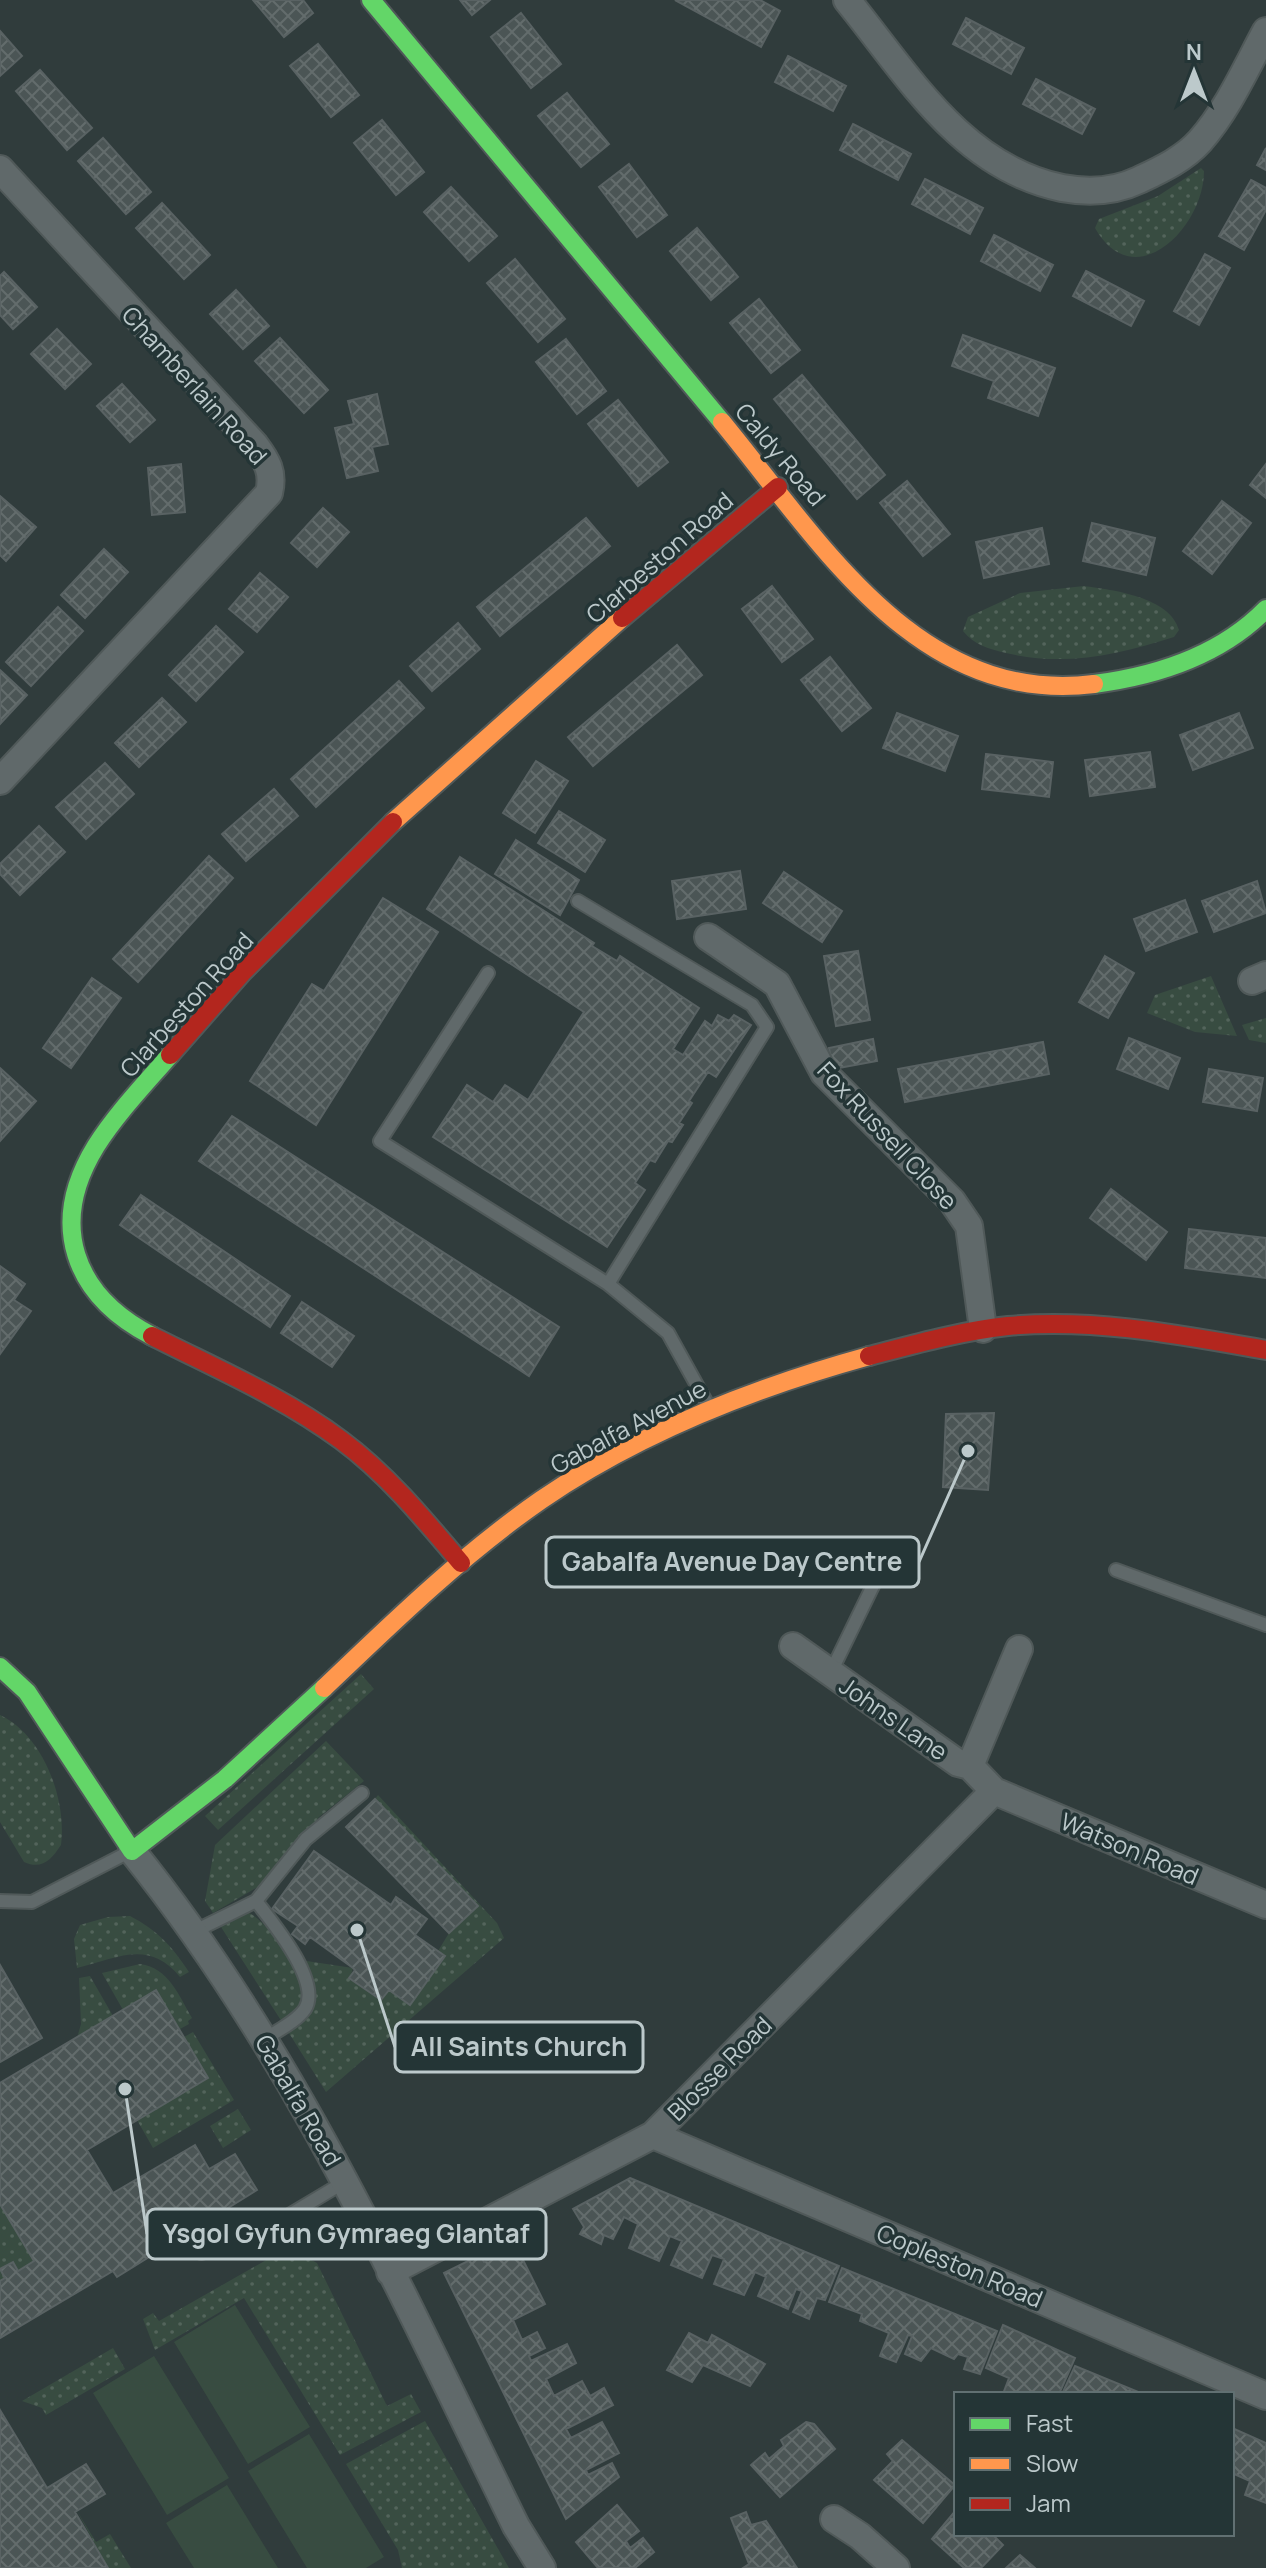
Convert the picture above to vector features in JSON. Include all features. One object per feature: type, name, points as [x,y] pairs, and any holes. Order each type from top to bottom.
[{"type":"street","name":"Caldy Road","points":[[371,0],[854,581],[907,633],[942,657],[998,680],[1066,688],[1138,677],[1221,645],[1254,623],[1266,609]]},
{"type":"street","points":[[847,0],[970,146],[1014,173],[1043,184],[1090,192],[1131,184],[1164,169],[1198,144],[1218,118],[1266,31]]},
{"type":"street","name":"Chamberlain Road","points":[[0,169],[255,445],[271,470],[271,482],[269,493],[0,781]]},
{"type":"street","name":"Clarbeston Road","points":[[461,1563],[391,1486],[341,1440],[309,1419],[132,1324],[97,1297],[75,1252],[73,1207],[78,1184],[113,1124],[200,1019],[347,866],[488,735],[778,487]]},
{"type":"street","name":"Fox Russell Close","points":[[708,937],[777,984],[824,1073],[952,1201],[969,1226],[983,1329]]},
{"type":"street","name":"Gabalfa Avenue","points":[[132,1851],[221,1781],[461,1563],[533,1507],[598,1464],[709,1407],[831,1365],[983,1329],[1028,1324],[1178,1334],[1266,1350]]},
{"type":"street","name":"Johns Lane","points":[[793,1646],[958,1763],[970,1766],[994,1791]]},
{"type":"street","points":[[970,1766],[1019,1649]]},
{"type":"street","name":"Gabalfa Road","points":[[0,1667],[27,1692],[132,1851],[195,1931],[265,2039],[346,2181],[516,2526],[542,2568]]},
{"type":"street","name":"Watson Road","points":[[994,1791],[1266,1905]]},
{"type":"street","name":"Blosse Road","points":[[390,2272],[653,2135],[994,1791]]},
{"type":"street","name":"Copleston Road","points":[[653,2135],[1266,2396]]},
{"type":"street","points":[[834,2519],[860,2536],[896,2568]]},
{"type":"lane","points":[[578,901],[752,1005],[767,1027],[608,1284]]},
{"type":"lane","points":[[488,973],[380,1141],[608,1284],[668,1333],[709,1407]]},
{"type":"lane","points":[[831,1672],[887,1557]]},
{"type":"lane","points":[[1116,1570],[1266,1625]]},
{"type":"lane","points":[[195,1931],[256,1901],[306,1839],[362,1793]]},
{"type":"lane","points":[[0,1901],[32,1902],[132,1851]]},
{"type":"lane","points":[[256,1901],[285,1939],[310,1991],[307,2007],[299,2017],[265,2039]]},
{"type":"lane","points":[[201,2253],[251,2238],[346,2181]]},
{"type":"green space","points":[[1201,168],[1204,171],[1201,193],[1192,214],[1180,232],[1164,247],[1147,255],[1128,256],[1111,248],[1095,228],[1099,219],[1158,196]]},
{"type":"green space","points":[[1084,586],[1124,593],[1153,603],[1174,619],[1179,630],[1174,637],[1132,649],[1070,659],[1006,653],[977,643],[963,631],[968,617],[1020,593]]},
{"type":"green space","points":[[1211,976],[1237,1036],[1195,1032],[1147,1013],[1155,995]]},
{"type":"green space","points":[[1266,1018],[1266,1043],[1249,1040],[1242,1025]]},
{"type":"green space","points":[[361,1674],[374,1689],[218,1830],[205,1816]]},
{"type":"green space","points":[[0,1715],[29,1737],[49,1770],[56,1789],[62,1827],[61,1845],[50,1859],[41,1864],[24,1862],[0,1822]]},
{"type":"green space","points":[[326,1741],[364,1781],[319,1817],[263,1884],[213,1913],[205,1901],[215,1845]]},
{"type":"green space","points":[[378,1795],[497,1923],[504,1938],[326,2092],[287,2030],[312,1998],[311,1983],[300,1960],[353,1968],[350,1978],[381,2000],[389,1990],[410,2005],[445,1957],[438,1951],[449,1933],[478,1906],[375,1799]]},
{"type":"green space","points":[[249,1913],[285,1949],[305,1985],[303,2003],[282,2022],[221,1927]]},
{"type":"green space","points":[[130,1916],[163,1940],[189,1972],[180,1977],[157,1958],[132,1954],[77,1968],[74,1939],[80,1925],[108,1917]]},
{"type":"green space","points":[[140,1964],[159,1971],[172,1984],[192,2018],[189,2024],[180,2029],[156,1990],[123,2010],[102,1973]]},
{"type":"green space","points":[[90,1976],[113,2016],[77,2038],[81,2024],[79,1978]]},
{"type":"green space","points":[[193,2032],[234,2100],[153,2148],[137,2120],[208,2078],[184,2037]]},
{"type":"green space","points":[[238,2109],[251,2130],[223,2148],[210,2126]]},
{"type":"green space","points":[[0,2204],[34,2261],[18,2271],[13,2262],[1,2269],[5,2278],[0,2281]]},
{"type":"green space","points":[[275,2255],[304,2256],[317,2263],[387,2406],[411,2394],[421,2412],[340,2455],[244,2298],[155,2350],[143,2319],[153,2313],[159,2321]]},
{"type":"green space","points":[[235,2305],[310,2427],[248,2464],[174,2342]]},
{"type":"green space","points":[[113,2348],[125,2369],[46,2415],[42,2408],[22,2401]]},
{"type":"green space","points":[[154,2356],[229,2478],[167,2515],[93,2393]]},
{"type":"green space","points":[[425,2421],[509,2568],[402,2568],[398,2550],[346,2464]]},
{"type":"green space","points":[[309,2434],[384,2557],[366,2568],[307,2568],[248,2471]]},
{"type":"green space","points":[[227,2485],[278,2568],[194,2568],[166,2523]]},
{"type":"green space","points":[[77,2511],[96,2542],[110,2534],[131,2568],[108,2568]]},
{"type":"building","points":[[253,0],[303,0],[313,13],[284,37]]},
{"type":"building","points":[[460,0],[490,0],[472,15]]},
{"type":"building","points":[[675,0],[760,0],[780,11],[761,47]]},
{"type":"building","points":[[521,13],[561,64],[531,88],[491,37]]},
{"type":"building","points":[[966,18],[1024,48],[1011,74],[953,44]]},
{"type":"building","points":[[0,31],[22,56],[0,76]]},
{"type":"building","points":[[318,44],[359,95],[331,117],[290,66]]},
{"type":"building","points":[[788,56],[846,86],[833,111],[775,82]]},
{"type":"building","points":[[40,70],[92,128],[67,150],[16,91]]},
{"type":"building","points":[[1036,79],[1095,109],[1082,134],[1023,104]]},
{"type":"building","points":[[567,93],[609,144],[581,167],[538,116]]},
{"type":"building","points":[[382,120],[424,172],[396,195],[354,143]]},
{"type":"building","points":[[853,124],[911,154],[898,180],[840,150]]},
{"type":"building","points":[[103,138],[151,192],[126,214],[78,161]]},
{"type":"building","points":[[1266,148],[1266,170],[1257,165]]},
{"type":"building","points":[[629,164],[667,215],[637,237],[599,187]]},
{"type":"building","points":[[925,179],[983,208],[970,234],[912,204]]},
{"type":"building","points":[[1251,180],[1266,188],[1266,210],[1244,250],[1219,236]]},
{"type":"building","points":[[451,187],[497,236],[469,261],[424,212]]},
{"type":"building","points":[[162,203],[210,255],[184,279],[136,228]]},
{"type":"building","points":[[697,228],[738,277],[711,300],[670,251]]},
{"type":"building","points":[[994,235],[1053,265],[1040,291],[981,261]]},
{"type":"building","points":[[1205,254],[1230,268],[1199,325],[1174,311]]},
{"type":"building","points":[[515,259],[565,319],[538,342],[487,283]]},
{"type":"building","points":[[1086,271],[1144,301],[1131,326],[1073,296]]},
{"type":"building","points":[[4,272],[37,307],[13,329],[0,315],[0,276]]},
{"type":"building","points":[[236,290],[269,326],[243,349],[210,314]]},
{"type":"building","points":[[759,299],[800,350],[771,373],[730,323]]},
{"type":"building","points":[[57,329],[91,364],[65,389],[31,354]]},
{"type":"building","points":[[963,335],[1055,368],[1038,416],[988,398],[994,381],[952,366]]},
{"type":"building","points":[[280,338],[328,390],[304,413],[255,361]]},
{"type":"building","points":[[566,339],[606,391],[577,414],[536,362]]},
{"type":"building","points":[[802,375],[885,475],[857,499],[774,399]]},
{"type":"building","points":[[122,384],[155,420],[130,442],[97,406]]},
{"type":"building","points":[[377,394],[388,444],[372,447],[378,471],[347,478],[335,428],[354,424],[348,401]]},
{"type":"building","points":[[618,400],[668,462],[638,486],[588,424]]},
{"type":"building","points":[[181,464],[185,512],[152,515],[148,468]]},
{"type":"building","points":[[1266,464],[1266,498],[1250,485]]},
{"type":"building","points":[[907,481],[950,534],[923,556],[880,503]]},
{"type":"building","points":[[0,496],[36,527],[6,561],[0,555]]},
{"type":"building","points":[[1222,501],[1251,523],[1212,574],[1183,551]]},
{"type":"building","points":[[323,508],[349,532],[317,567],[291,543]]},
{"type":"building","points":[[586,518],[610,546],[500,636],[477,607]]},
{"type":"building","points":[[1092,523],[1155,538],[1146,575],[1083,561]]},
{"type":"building","points":[[1042,528],[1049,564],[984,578],[976,542]]},
{"type":"building","points":[[104,549],[128,572],[85,618],[61,595]]},
{"type":"building","points":[[260,573],[288,597],[257,632],[229,609]]},
{"type":"building","points":[[772,586],[813,639],[782,662],[742,609]]},
{"type":"building","points":[[58,607],[83,631],[31,686],[6,662]]},
{"type":"building","points":[[458,623],[480,649],[432,691],[410,666]]},
{"type":"building","points":[[216,626],[243,652],[196,701],[169,675]]},
{"type":"building","points":[[677,645],[702,675],[593,766],[568,737]]},
{"type":"building","points":[[830,657],[871,708],[842,731],[801,680]]},
{"type":"building","points":[[0,670],[27,695],[0,724]]},
{"type":"building","points":[[399,681],[424,708],[316,807],[291,779]]},
{"type":"building","points":[[162,698],[186,722],[139,767],[115,743]]},
{"type":"building","points":[[897,713],[958,736],[945,771],[883,748]]},
{"type":"building","points":[[1239,713],[1253,748],[1193,770],[1180,735]]},
{"type":"building","points":[[1150,752],[1155,787],[1090,796],[1085,760]]},
{"type":"building","points":[[986,754],[1053,762],[1049,797],[982,789]]},
{"type":"building","points":[[536,761],[568,781],[535,833],[503,813]]},
{"type":"building","points":[[105,763],[134,794],[86,839],[56,807]]},
{"type":"building","points":[[274,789],[298,816],[246,861],[222,834]]},
{"type":"building","points":[[559,811],[605,840],[585,872],[538,843]]},
{"type":"building","points":[[39,826],[65,852],[20,895],[0,874],[0,864]]},
{"type":"building","points":[[516,840],[579,880],[560,915],[495,874]]},
{"type":"building","points":[[209,856],[233,878],[138,982],[113,959]]},
{"type":"building","points":[[460,857],[594,943],[592,946],[617,961],[620,956],[699,1008],[673,1049],[683,1055],[705,1021],[712,1026],[718,1015],[729,1021],[734,1015],[751,1025],[716,1077],[708,1072],[689,1101],[692,1103],[679,1123],[683,1125],[672,1142],[668,1141],[655,1162],[650,1160],[635,1183],[645,1190],[607,1247],[433,1137],[467,1085],[493,1102],[505,1085],[528,1100],[584,1012],[427,909]]},
{"type":"building","points":[[740,871],[746,909],[677,919],[672,881]]},
{"type":"building","points":[[784,872],[842,911],[822,942],[763,903]]},
{"type":"building","points":[[1257,881],[1266,913],[1214,932],[1202,901]]},
{"type":"building","points":[[383,898],[438,932],[316,1125],[250,1081],[312,984],[324,991]]},
{"type":"building","points":[[1185,900],[1197,932],[1146,951],[1134,919]]},
{"type":"building","points":[[858,951],[870,1020],[836,1026],[824,956]]},
{"type":"building","points":[[1105,956],[1134,973],[1108,1018],[1079,1002]]},
{"type":"building","points":[[92,978],[121,998],[71,1068],[43,1048]]},
{"type":"building","points":[[1129,1038],[1180,1058],[1168,1089],[1117,1069]]},
{"type":"building","points":[[873,1039],[877,1061],[833,1069],[829,1048]]},
{"type":"building","points":[[1043,1042],[1049,1074],[905,1102],[898,1069]]},
{"type":"building","points":[[0,1068],[36,1101],[0,1141]]},
{"type":"building","points":[[1209,1069],[1263,1078],[1257,1111],[1203,1102]]},
{"type":"building","points":[[232,1116],[559,1327],[529,1376],[199,1161]]},
{"type":"building","points":[[1111,1189],[1167,1232],[1146,1260],[1090,1218]]},
{"type":"building","points":[[141,1195],[290,1296],[270,1327],[120,1225]]},
{"type":"building","points":[[1189,1229],[1266,1238],[1266,1278],[1185,1268]]},
{"type":"building","points":[[0,1266],[25,1284],[14,1300],[31,1311],[0,1354]]},
{"type":"building","points":[[302,1302],[354,1336],[332,1367],[281,1333]]},
{"type":"building","points":[[994,1413],[988,1490],[943,1487],[946,1414]]},
{"type":"building","points":[[375,1799],[478,1906],[449,1933],[346,1827]]},
{"type":"building","points":[[314,1851],[391,1905],[396,1897],[427,1919],[415,1935],[445,1956],[410,2005],[389,1990],[381,2000],[349,1978],[355,1970],[353,1968],[310,1937],[305,1944],[292,1934],[298,1926],[272,1909]]},
{"type":"building","points":[[0,1965],[42,2038],[0,2062]]},
{"type":"building","points":[[156,1990],[208,2078],[87,2150],[113,2193],[195,2145],[209,2169],[235,2154],[257,2190],[117,2277],[113,2271],[0,2338],[0,2281],[5,2278],[0,2269],[13,2262],[18,2271],[34,2261],[0,2204],[0,2083]]},
{"type":"building","points":[[630,2178],[839,2266],[825,2300],[817,2298],[809,2319],[793,2312],[802,2291],[796,2289],[788,2309],[758,2296],[766,2277],[755,2272],[744,2295],[714,2284],[724,2259],[712,2255],[702,2278],[671,2265],[682,2241],[670,2236],[659,2261],[629,2248],[638,2224],[624,2217],[613,2239],[604,2235],[601,2244],[580,2234],[584,2227],[573,2209]]},
{"type":"building","points":[[516,2246],[545,2304],[513,2320],[522,2340],[537,2332],[545,2348],[529,2356],[531,2361],[567,2344],[576,2363],[546,2379],[554,2396],[582,2381],[590,2396],[604,2388],[613,2405],[566,2429],[571,2438],[602,2422],[619,2453],[586,2470],[588,2475],[612,2463],[619,2477],[566,2519],[444,2273],[480,2255],[484,2262]]},
{"type":"building","points":[[842,2268],[997,2331],[980,2374],[964,2369],[968,2357],[958,2354],[954,2359],[931,2348],[921,2361],[905,2354],[912,2336],[908,2335],[896,2362],[880,2356],[889,2333],[860,2321],[862,2314],[829,2302]]},
{"type":"building","points":[[1003,2325],[1075,2358],[1060,2392],[1004,2392],[1009,2378],[986,2368]]},
{"type":"building","points":[[689,2333],[708,2343],[712,2335],[765,2364],[750,2386],[703,2365],[692,2382],[667,2370]]},
{"type":"building","points":[[1075,2366],[1138,2392],[1063,2392]]},
{"type":"building","points":[[0,2410],[47,2488],[86,2464],[105,2494],[75,2512],[108,2568],[0,2568]]},
{"type":"building","points":[[806,2422],[814,2424],[835,2449],[780,2497],[751,2465],[765,2453],[769,2459],[784,2446],[781,2440]]},
{"type":"building","points":[[1234,2429],[1266,2443],[1266,2503],[1245,2495],[1250,2481],[1234,2474]]},
{"type":"building","points":[[902,2440],[954,2484],[923,2523],[874,2480],[893,2461],[887,2454]]},
{"type":"building","points":[[617,2505],[639,2531],[626,2541],[630,2548],[643,2538],[654,2552],[635,2568],[598,2568],[576,2542]]},
{"type":"building","points":[[746,2512],[751,2525],[766,2521],[797,2568],[743,2568],[749,2564],[731,2518]]},
{"type":"building","points":[[954,2512],[954,2536],[994,2536],[1003,2545],[981,2568],[964,2568],[932,2539]]},
{"type":"building","points":[[1020,2555],[1035,2568],[1006,2568]]},
{"type":"traffic: fast","points":[[371,0],[722,422]]},
{"type":"traffic: fast","points":[[1094,684],[1141,675],[1186,661],[1229,639],[1266,609]]},
{"type":"traffic: fast","points":[[152,1336],[103,1300],[87,1278],[76,1255],[72,1230],[73,1203],[81,1175],[96,1146],[122,1110],[170,1055]]},
{"type":"traffic: fast","points":[[0,1667],[27,1692],[132,1851],[225,1779],[324,1688]]},
{"type":"traffic: slow","points":[[722,422],[836,563],[879,606],[925,642],[975,669],[1032,684],[1094,684]]},
{"type":"traffic: slow","points":[[393,822],[622,618]]},
{"type":"traffic: slow","points":[[324,1688],[456,1566],[512,1521],[579,1476],[618,1453],[699,1414],[783,1382],[869,1356]]},
{"type":"traffic: jam","points":[[622,618],[778,487]]},
{"type":"traffic: jam","points":[[170,1055],[242,973],[393,822]]},
{"type":"traffic: jam","points":[[869,1356],[973,1331],[1041,1324],[1138,1329],[1266,1350]]},
{"type":"traffic: jam","points":[[152,1336],[272,1397],[341,1440],[389,1482],[461,1563]]},
{"type":"place","name":"Gabalfa Avenue Day Centre","points":[[968,1451]]},
{"type":"place","name":"All Saints Church","points":[[357,1930]]},
{"type":"place","name":"Ysgol Gyfun Gymraeg Glantaf","points":[[125,2089]]}]
